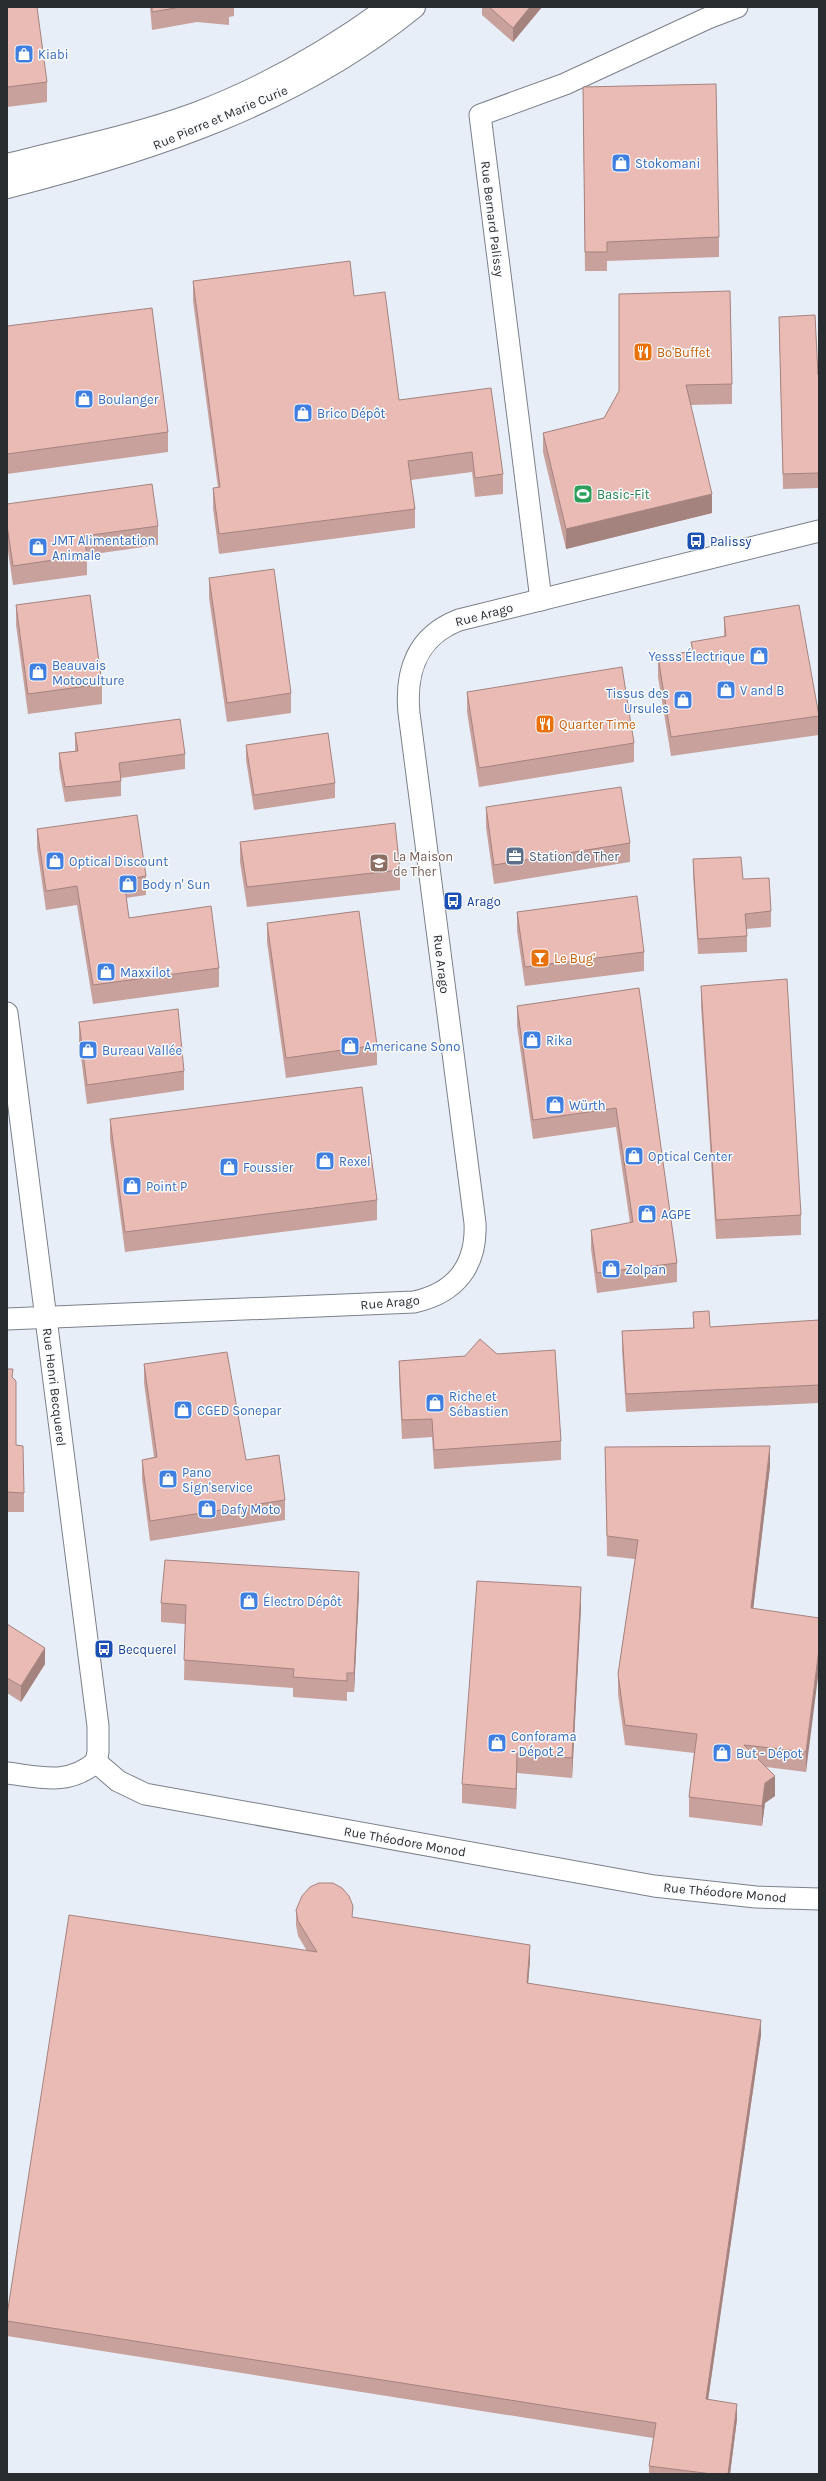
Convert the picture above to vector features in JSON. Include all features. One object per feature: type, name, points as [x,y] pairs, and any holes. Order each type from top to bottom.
[{"type":"main road","name":"Rue Pierre et Marie Curie","points":[[7,165],[147,129],[215,106],[305,62],[348,36],[388,7]]},
{"type":"main road","name":"Rue Pierre et Marie Curie","points":[[7,187],[123,156],[250,108],[329,66],[364,45],[414,7]]},
{"type":"street","name":"Rue Bernard Palissy","points":[[540,600],[480,115],[565,84],[708,18],[737,7]]},
{"type":"street","name":"Rue Arago","points":[[7,1319],[414,1302],[442,1292],[466,1270],[474,1250],[476,1223],[410,718],[409,680],[418,651],[428,638],[448,624],[819,532]]},
{"type":"street","name":"Rue Henri Becquerel","points":[[7,1013],[98,1726],[98,1752],[96,1762]]},
{"type":"street","points":[[7,1773],[62,1778],[84,1772],[96,1762]]},
{"type":"street","name":"Rue Théodore Monod","points":[[96,1762],[118,1781],[145,1794],[654,1886],[756,1897],[819,1899]]},
{"type":"building","name":"Kiabi","points":[[7,7],[37,7],[47,82],[7,87]]},
{"type":"building","points":[[152,7],[181,7],[152,12]]},
{"type":"building","points":[[489,7],[530,7],[513,28]]},
{"type":"building","points":[[716,84],[719,237],[607,242],[607,252],[585,252],[583,87]]},
{"type":"building","name":"Brico Dépôt","points":[[350,261],[354,296],[385,292],[399,400],[491,388],[503,474],[475,478],[472,452],[408,461],[415,509],[219,534],[213,488],[220,487],[193,281]]},
{"type":"building","points":[[730,291],[732,384],[686,385],[712,494],[566,529],[543,433],[604,418],[619,391],[619,294]]},
{"type":"building","name":"Boulanger","points":[[152,308],[168,432],[7,454],[7,326]]},
{"type":"building","points":[[815,315],[819,375],[819,473],[783,474],[779,317]]},
{"type":"building","points":[[152,484],[158,526],[84,536],[87,555],[13,566],[7,525],[7,504]]},
{"type":"building","points":[[274,569],[291,693],[227,703],[209,578]]},
{"type":"building","points":[[90,595],[102,684],[28,694],[16,605]]},
{"type":"building","points":[[799,605],[819,716],[671,737],[658,657],[693,651],[691,642],[726,636],[724,617]]},
{"type":"building","points":[[622,667],[634,743],[479,768],[467,692]]},
{"type":"building","points":[[180,719],[185,754],[119,763],[121,781],[65,787],[59,753],[78,751],[75,733]]},
{"type":"building","points":[[328,733],[335,783],[254,795],[246,745]]},
{"type":"building","points":[[621,787],[630,843],[494,865],[486,807]]},
{"type":"building","points":[[137,815],[146,876],[124,880],[129,918],[211,906],[219,968],[93,985],[77,886],[46,891],[37,829]]},
{"type":"building","points":[[395,823],[400,870],[247,887],[240,842]]},
{"type":"building","points":[[741,857],[743,879],[769,878],[771,911],[745,914],[747,936],[698,939],[693,859]]},
{"type":"building","points":[[637,896],[644,952],[525,967],[517,912]]},
{"type":"building","points":[[359,911],[377,1045],[286,1058],[267,923]]},
{"type":"building","points":[[787,979],[801,1215],[716,1220],[701,986]]},
{"type":"building","points":[[639,988],[677,1263],[597,1273],[591,1230],[633,1222],[616,1108],[533,1120],[517,1006]]},
{"type":"building","points":[[178,1009],[184,1071],[87,1085],[79,1022]]},
{"type":"building","points":[[362,1087],[377,1200],[125,1232],[110,1119]]},
{"type":"building","points":[[709,1311],[710,1327],[819,1320],[819,1385],[626,1394],[622,1331],[694,1328],[693,1312]]},
{"type":"building","points":[[480,1339],[497,1354],[555,1350],[561,1441],[434,1450],[432,1419],[402,1420],[399,1361],[465,1356]]},
{"type":"building","points":[[227,1352],[246,1460],[279,1455],[285,1500],[150,1521],[142,1460],[157,1457],[144,1364]]},
{"type":"building","points":[[7,1369],[13,1369],[12,1377],[16,1381],[16,1445],[23,1446],[24,1493],[7,1492]]},
{"type":"building","points":[[770,1446],[751,1608],[819,1618],[819,1649],[806,1752],[744,1745],[775,1776],[765,1783],[762,1806],[689,1797],[697,1734],[625,1725],[618,1674],[638,1540],[607,1536],[605,1447]]},
{"type":"building","points":[[165,1560],[359,1572],[354,1673],[347,1673],[347,1681],[293,1677],[294,1669],[184,1660],[186,1605],[161,1603]]},
{"type":"building","points":[[477,1581],[581,1587],[572,1758],[517,1753],[516,1789],[462,1784]]},
{"type":"building","points":[[7,1624],[45,1648],[21,1686],[7,1678]]},
{"type":"building","points":[[319,1883],[333,1883],[342,1888],[349,1896],[353,1906],[352,1917],[530,1945],[527,1983],[761,2020],[706,2399],[737,2404],[728,2474],[712,2474],[649,2466],[656,2423],[7,2321],[69,1915],[317,1952],[298,1921],[296,1910],[302,1896],[310,1887]]},
{"type":"place","name":"Kiabi","points":[[24,54]]},
{"type":"place","name":"Stokomani","points":[[621,163]]},
{"type":"place","name":"Bo'Buffet","points":[[643,352]]},
{"type":"place","name":"Boulanger","points":[[84,399]]},
{"type":"place","name":"Brico Dépôt","points":[[303,413]]},
{"type":"place","name":"Basic-Fit","points":[[583,494]]},
{"type":"place","name":"Palissy","points":[[696,541]]},
{"type":"place","name":"JMT Alimentation Animale","points":[[38,547]]},
{"type":"place","name":"Yesss Électrique","points":[[759,656]]},
{"type":"place","name":"Beauvais Motoculture","points":[[38,672]]},
{"type":"place","name":"V and B","points":[[726,690]]},
{"type":"place","name":"Tissus des Ursules","points":[[683,700]]},
{"type":"place","name":"Quarter Time","points":[[545,724]]},
{"type":"place","name":"Station de Ther","points":[[515,856]]},
{"type":"place","name":"Optical Discount","points":[[55,861]]},
{"type":"place","name":"La Maison de Ther","points":[[379,863]]},
{"type":"place","name":"Body n' Sun","points":[[128,884]]},
{"type":"place","name":"Arago","points":[[453,901]]},
{"type":"place","name":"Le Bug'","points":[[540,958]]},
{"type":"place","name":"Maxxilot","points":[[106,972]]},
{"type":"place","name":"Rika","points":[[532,1040]]},
{"type":"place","name":"Americane Sono","points":[[350,1046]]},
{"type":"place","name":"Bureau Vallée","points":[[88,1050]]},
{"type":"place","name":"Würth","points":[[555,1105]]},
{"type":"place","name":"Optical Center","points":[[634,1156]]},
{"type":"place","name":"Rexel","points":[[325,1161]]},
{"type":"place","name":"Foussier","points":[[229,1167]]},
{"type":"place","name":"Point P","points":[[132,1186]]},
{"type":"place","name":"AGPE","points":[[647,1214]]},
{"type":"place","name":"Zolpan","points":[[611,1269]]},
{"type":"place","name":"Riche et Sébastien","points":[[435,1403]]},
{"type":"place","name":"CGED Sonepar","points":[[183,1410]]},
{"type":"place","name":"Pano Sign'service","points":[[168,1479]]},
{"type":"place","name":"Dafy Moto","points":[[207,1509]]},
{"type":"place","name":"Électro Dépôt","points":[[249,1601]]},
{"type":"place","name":"Becquerel","points":[[104,1649]]},
{"type":"place","name":"Conforama - Dépot 2","points":[[497,1743]]},
{"type":"place","name":"But - Dépot","points":[[722,1753]]}]
